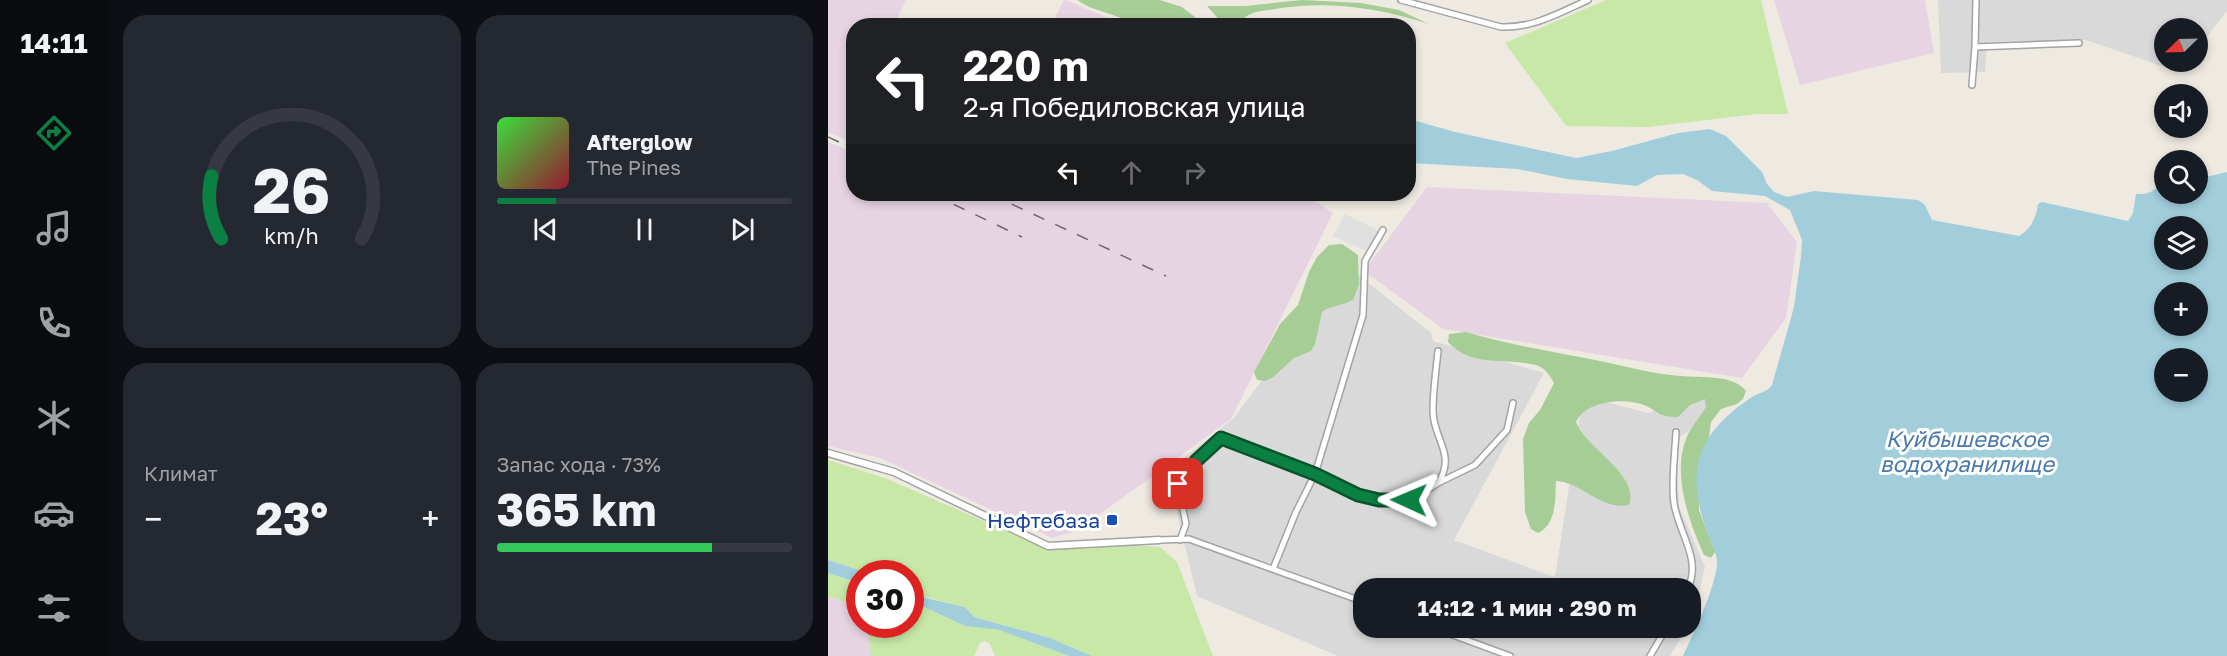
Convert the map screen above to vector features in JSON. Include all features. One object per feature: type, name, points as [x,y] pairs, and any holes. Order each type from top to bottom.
[{"type":"street","points":[[1401,0],[1501,27],[1516,27],[1543,21],[1588,0]]},
{"type":"street","points":[[1972,85],[1976,0]]},
{"type":"street","points":[[1975,47],[2079,43]]},
{"type":"street","points":[[1273,569],[1296,512],[1315,474],[1363,315],[1365,261],[1383,230]]},
{"type":"street","points":[[1438,351],[1433,412],[1446,456],[1446,465],[1438,483]]},
{"type":"street","points":[[1180,540],[1186,524],[1178,484],[1197,460],[1221,438],[1315,474],[1345,490],[1379,500],[1409,500],[1467,470],[1482,457],[1507,430],[1513,403]]},
{"type":"street","points":[[1676,432],[1674,503],[1692,558],[1692,578]]},
{"type":"street","points":[[828,453],[894,472],[1048,546],[1189,540],[1353,598]]},
{"type":"street","points":[[1461,638],[1510,656]]},
{"type":"street","points":[[1650,656],[1661,638]]},
{"type":"shaded area","points":[[828,0],[906,0],[897,18],[846,18],[846,140],[828,132]]},
{"type":"shaded area","points":[[1065,0],[1108,18],[1055,18]]},
{"type":"shaded area","points":[[1774,0],[1925,0],[1934,53],[1800,85]]},
{"type":"shaded area","points":[[1938,0],[2227,0],[2227,11],[2208,35],[2208,18],[2154,18],[2154,63],[2086,40],[1987,42],[1985,72],[1941,73]]},
{"type":"shaded area","points":[[828,142],[846,149],[846,201],[1315,201],[1333,213],[1231,419],[1078,530],[1052,538],[880,458],[828,446]]},
{"type":"shaded area","points":[[1427,187],[1767,203],[1797,242],[1786,318],[1742,378],[1443,329],[1364,271]]},
{"type":"shaded area","points":[[1345,214],[1382,232],[1370,253],[1333,236]]},
{"type":"shaded area","points":[[1347,266],[1431,333],[1433,341],[1544,373],[1454,540],[1555,577],[1583,396],[1648,413],[1714,385],[1731,399],[1676,440],[1679,507],[1705,567],[1701,584],[1701,578],[1353,578],[1353,638],[1681,638],[1670,656],[1338,656],[1197,596],[1167,471],[1233,419]]},
{"type":"shaded area","points":[[828,596],[846,602],[846,638],[869,638],[871,656],[828,656]]},
{"type":"green space","points":[[1077,0],[1160,0],[1182,7],[1196,18],[1121,18],[1089,7]]},
{"type":"green space","points":[[1302,0],[1361,3],[1399,10],[1429,24],[1416,21],[1416,18],[1372,10],[1314,5],[1259,11],[1245,18],[1218,18],[1207,6],[1245,6]]},
{"type":"green space","points":[[1606,0],[1761,0],[1788,114],[1757,114],[1648,127],[1566,126],[1505,43]]},
{"type":"green space","points":[[1342,244],[1358,255],[1359,285],[1353,300],[1322,312],[1315,344],[1311,351],[1294,358],[1272,378],[1265,381],[1257,380],[1254,372],[1280,324],[1298,305],[1309,272],[1317,257],[1329,245]]},
{"type":"green space","points":[[1466,332],[1516,345],[1650,372],[1725,379],[1746,391],[1743,399],[1737,404],[1721,409],[1711,422],[1709,438],[1699,461],[1699,510],[1715,552],[1711,558],[1704,555],[1688,513],[1681,467],[1686,439],[1706,407],[1705,399],[1690,405],[1678,417],[1663,415],[1644,405],[1626,401],[1596,405],[1588,409],[1576,422],[1590,442],[1620,472],[1627,483],[1630,494],[1629,505],[1609,504],[1574,486],[1556,481],[1552,517],[1549,524],[1538,533],[1531,529],[1525,512],[1523,439],[1529,423],[1540,410],[1554,383],[1546,371],[1538,366],[1474,358],[1448,342],[1449,334]]},
{"type":"green space","points":[[828,460],[885,478],[1048,549],[1136,545],[1160,547],[1177,562],[1213,656],[1092,656],[1050,638],[974,617],[965,607],[924,597],[924,560],[846,560],[846,566],[828,560]]},
{"type":"green space","points":[[828,573],[846,579],[846,602],[828,596]]},
{"type":"green space","points":[[924,607],[965,626],[999,630],[1069,656],[995,656],[990,644],[985,641],[980,643],[974,656],[871,656],[869,638],[924,638]]},
{"type":"water","name":"Куйбышевское водохранилище","points":[[1416,121],[1455,132],[1576,158],[1678,133],[1710,129],[1726,136],[1762,172],[1767,184],[1774,192],[1787,197],[1814,191],[1918,200],[1925,205],[1932,220],[2019,236],[2030,226],[2038,204],[2042,202],[2128,221],[2133,213],[2136,194],[2154,190],[2154,204],[2208,204],[2208,177],[2227,172],[2227,656],[1683,656],[1691,638],[1701,638],[1701,616],[1717,565],[1700,509],[1696,485],[1699,461],[1709,437],[1722,421],[1743,403],[1772,385],[1794,307],[1802,240],[1790,210],[1765,196],[1712,191],[1697,180],[1683,174],[1657,175],[1637,186],[1567,179],[1518,169],[1416,163]]},
{"type":"water","points":[[828,560],[846,566],[846,579],[828,573]]},
{"type":"water","points":[[924,598],[965,607],[974,617],[1050,638],[1092,656],[1069,656],[999,630],[965,626],[924,607]]},
{"type":"railway","points":[[828,137],[846,145]]},
{"type":"railway","points":[[947,201],[1022,237]]},
{"type":"railway","points":[[1005,201],[1166,276]]},
{"type":"place","name":"Нефтебаза","points":[[1112,520]]},
{"type":"route","points":[[1178,484],[1197,460],[1221,438],[1315,474],[1358,495],[1379,500],[1409,500]]}]
